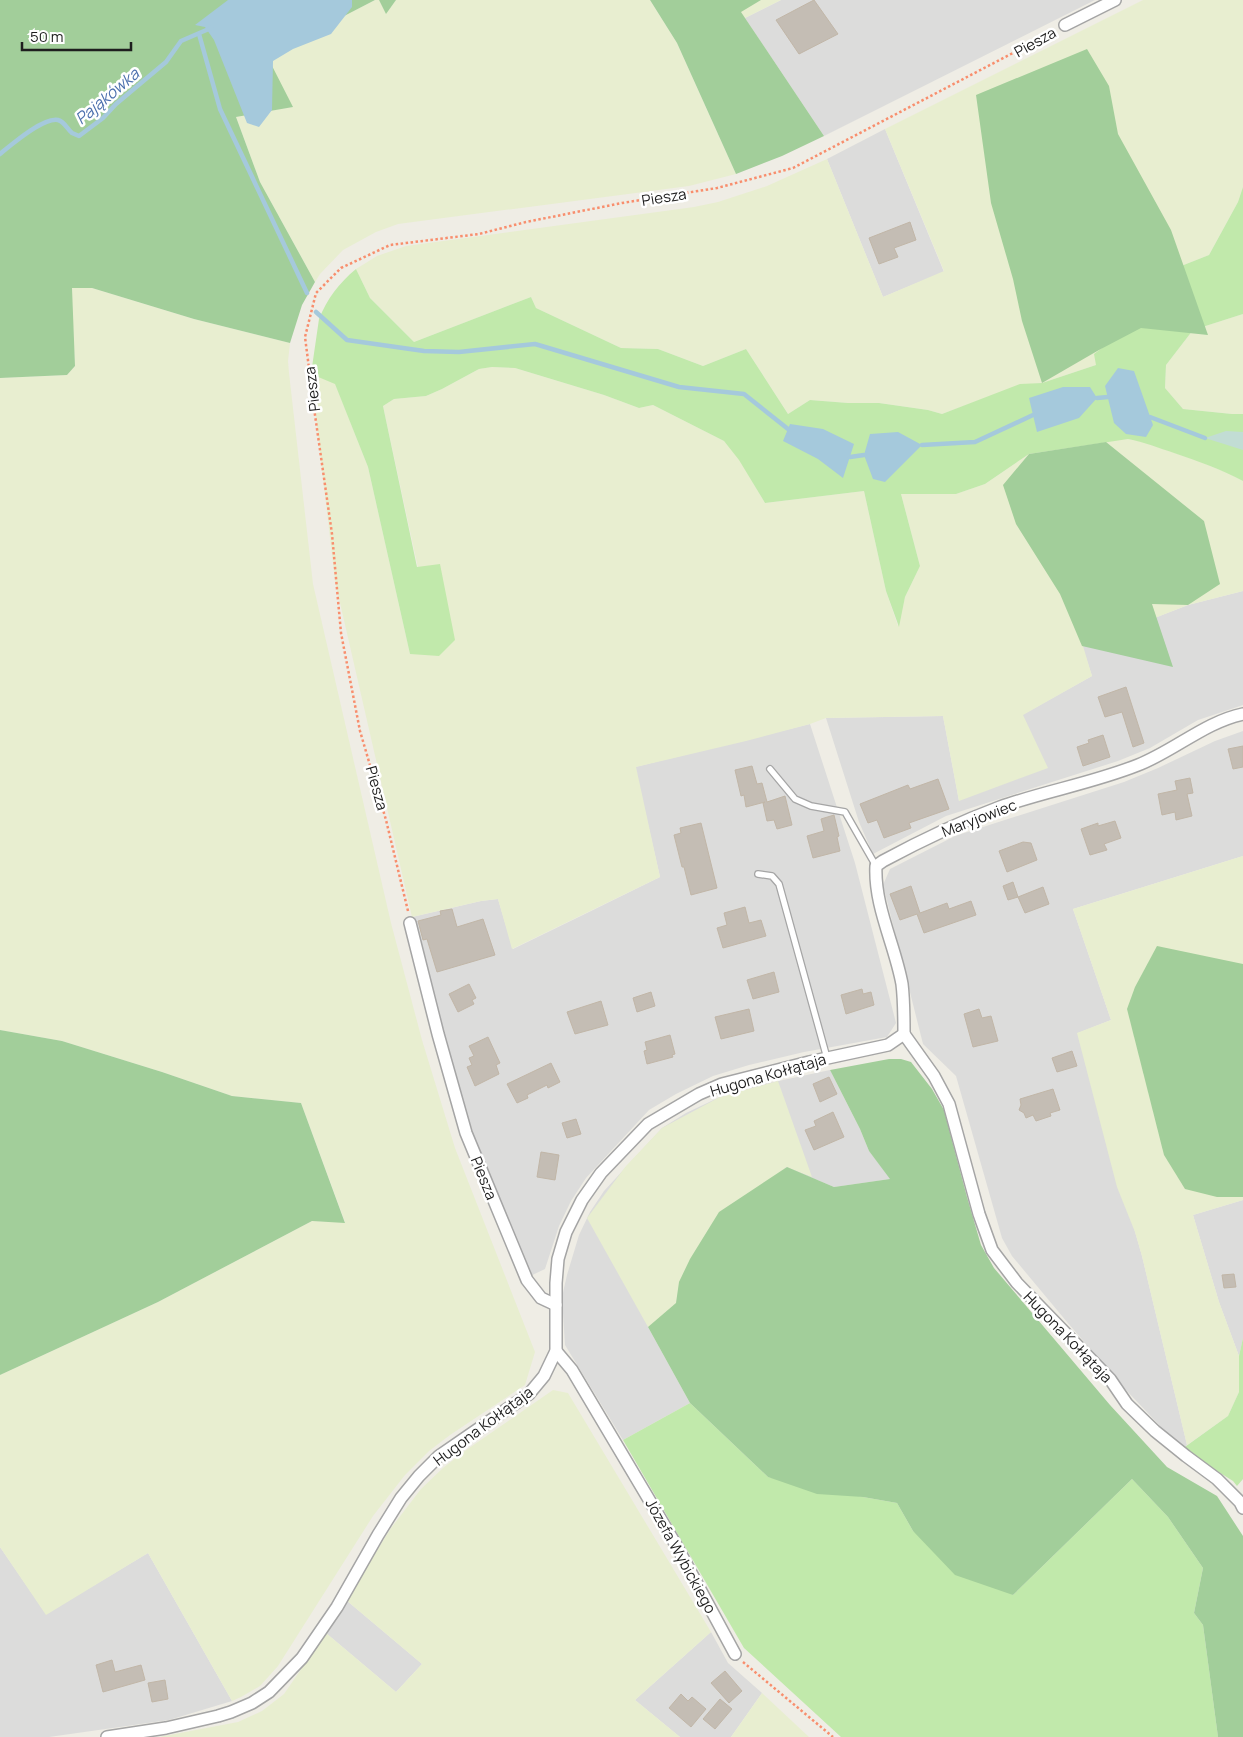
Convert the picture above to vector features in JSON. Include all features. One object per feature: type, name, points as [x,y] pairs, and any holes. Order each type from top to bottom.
[{"type":"street","name":"Piesza","points":[[1065,25],[1115,0]]},
{"type":"street","name":"Maryjowiec","points":[[876,866],[882,861],[933,835],[1001,807],[1138,765],[1167,751],[1210,726],[1243,714]]},
{"type":"street","points":[[876,866],[876,878],[883,913],[902,983],[904,1034]]},
{"type":"street","name":"Piesza","points":[[410,923],[438,1034],[466,1133],[527,1280],[541,1298],[556,1305]]},
{"type":"street","name":"Hugona Kołłątaja","points":[[107,1737],[166,1728],[218,1716],[252,1703],[269,1692],[302,1658],[337,1607],[401,1498],[419,1476],[439,1456],[529,1394],[544,1376],[556,1351],[558,1259],[566,1232],[582,1200],[601,1173],[648,1124],[687,1101],[722,1084],[888,1045],[904,1034],[934,1076],[949,1104],[979,1214],[992,1250],[1017,1283],[1110,1379],[1126,1404],[1162,1437],[1217,1479],[1240,1502],[1243,1508]]},
{"type":"street","name":"Józefa Wybickiego","points":[[556,1351],[572,1370],[676,1544],[734,1654]]},
{"type":"lane","points":[[770,769],[795,799],[810,806],[846,812],[876,866]]},
{"type":"lane","points":[[758,874],[772,876],[779,884],[827,1058]]},
{"type":"path","name":"Piesza","points":[[410,923],[386,820],[360,731],[342,632],[332,534],[306,337],[316,293],[340,268],[390,245],[480,234],[526,222],[718,188],[793,168],[998,62],[1065,25]]},
{"type":"path","points":[[734,1654],[833,1737]]},
{"type":"shaded area","points":[[228,0],[352,0],[352,7],[331,34],[293,49],[273,61],[272,110],[259,127],[247,123],[214,40],[205,27],[195,25]]},
{"type":"shaded area","points":[[781,0],[1095,0],[824,136],[745,18]]},
{"type":"shaded area","points":[[885,129],[944,272],[883,297],[827,159]]},
{"type":"shaded area","points":[[1118,368],[1134,371],[1153,425],[1146,437],[1126,434],[1114,423],[1105,386]]},
{"type":"shaded area","points":[[1063,387],[1090,387],[1097,398],[1079,418],[1037,432],[1029,398]]},
{"type":"shaded area","points":[[790,424],[823,429],[854,444],[843,478],[818,459],[783,441]]},
{"type":"shaded area","points":[[1226,431],[1243,432],[1243,450],[1205,438]]},
{"type":"shaded area","points":[[898,432],[922,445],[885,482],[873,479],[864,455],[870,434]]},
{"type":"shaded area","points":[[1243,591],[1243,705],[1198,720],[1150,748],[1118,761],[946,816],[873,854],[859,822],[826,718],[943,716],[959,801],[1022,715],[1092,676],[1082,646],[1188,605]]},
{"type":"shaded area","points":[[810,724],[855,863],[896,1023],[887,1037],[804,1052],[713,1076],[649,1110],[586,1178],[571,1201],[559,1226],[545,1269],[528,1277],[475,1140],[443,1033],[412,917],[481,901],[498,899],[513,949],[660,877],[635,767]]},
{"type":"shaded area","points":[[1243,731],[1243,856],[1073,909],[1111,1020],[1078,1033],[1142,1256],[1187,1445],[1182,1449],[1126,1390],[1067,1322],[1012,1256],[1002,1238],[956,1076],[923,1044],[883,885],[890,869],[955,836],[1124,782],[1215,741]]},
{"type":"shaded area","points":[[830,1070],[869,1151],[891,1179],[834,1187],[786,1167],[648,1327],[690,1403],[623,1440],[565,1345],[562,1297],[579,1235],[590,1212],[604,1191],[662,1128],[686,1113],[720,1097],[755,1086]]},
{"type":"shaded area","points":[[1243,1200],[1243,1338],[1239,1356],[1219,1302],[1193,1215]]},
{"type":"shaded area","points":[[0,1547],[46,1614],[148,1553],[232,1701],[169,1720],[49,1737],[0,1737]]},
{"type":"shaded area","points":[[346,1600],[422,1664],[396,1692],[326,1633]]},
{"type":"shaded area","points":[[711,1632],[728,1663],[762,1693],[731,1737],[680,1737],[635,1700]]},
{"type":"green space","points":[[0,0],[375,0],[267,56],[293,107],[236,117],[260,182],[315,282],[302,305],[290,343],[194,319],[92,288],[72,288],[75,366],[67,375],[0,378]]},
{"type":"green space","points":[[375,0],[379,0],[386,13],[396,0],[650,0],[677,43],[736,174],[689,186],[398,224],[376,232],[343,250],[320,274],[315,282],[260,182],[236,117],[292,107],[267,56]]},
{"type":"green space","points":[[379,0],[396,0],[386,14]]},
{"type":"green space","points":[[650,0],[761,0],[741,12],[824,136],[782,156],[736,174],[677,43]]},
{"type":"green space","points":[[761,0],[781,0],[745,18],[740,11]]},
{"type":"green space","points":[[1143,0],[1243,0],[1243,187],[1238,202],[1209,255],[1166,272],[1096,365],[1042,383],[1020,385],[942,414],[928,410],[879,403],[810,400],[788,414],[746,349],[703,366],[658,349],[621,348],[536,308],[531,297],[414,342],[370,298],[356,269],[377,256],[406,246],[694,207],[718,202],[767,186],[827,159],[883,297],[944,271],[885,129]]},
{"type":"green space","points":[[1087,49],[1109,86],[1118,134],[1171,230],[1208,335],[1141,328],[1042,383],[1022,321],[1013,279],[991,203],[976,95]]},
{"type":"green space","points":[[1243,187],[1243,314],[1193,330],[1166,365],[1165,388],[1183,409],[1243,414],[1243,481],[1200,462],[1128,439],[1029,454],[985,484],[956,494],[901,494],[920,566],[905,597],[899,627],[886,591],[864,491],[765,503],[739,460],[724,441],[653,405],[639,408],[604,395],[515,368],[492,367],[479,369],[426,396],[394,399],[383,406],[417,567],[440,564],[455,640],[439,656],[410,654],[368,467],[335,384],[311,374],[319,319],[334,292],[356,269],[370,298],[414,342],[531,297],[536,308],[621,348],[658,349],[703,366],[746,349],[788,414],[810,400],[879,403],[928,410],[942,414],[1020,384],[1042,383],[1096,365],[1094,354],[1133,325],[1166,272],[1209,255],[1238,202]]},
{"type":"green space","points":[[71,288],[92,288],[194,319],[290,343],[289,373],[313,584],[391,923],[422,1040],[455,1148],[535,1352],[525,1385],[450,1435],[429,1451],[405,1475],[373,1516],[278,1666],[260,1686],[232,1701],[148,1553],[46,1615],[0,1547],[0,1375],[158,1302],[312,1221],[345,1222],[301,1103],[232,1096],[62,1041],[0,1030],[0,378],[67,375],[75,366]]},
{"type":"green space","points":[[1243,314],[1243,414],[1183,409],[1165,388],[1166,365],[1193,330]]},
{"type":"green space","points":[[492,367],[515,368],[604,395],[639,408],[653,405],[724,441],[739,459],[765,503],[864,491],[886,591],[898,626],[905,597],[920,566],[901,494],[956,494],[985,484],[1029,454],[1115,440],[1128,439],[1140,441],[1198,461],[1243,481],[1243,591],[1188,605],[1083,646],[1092,676],[1023,715],[1048,768],[959,801],[943,716],[826,718],[746,741],[636,767],[660,877],[512,949],[498,899],[481,901],[412,917],[335,581],[311,374],[335,383],[368,467],[410,654],[418,568],[383,406],[394,399],[426,396],[479,369]]},
{"type":"green space","points":[[1106,442],[1204,521],[1220,584],[1188,605],[1152,604],[1173,667],[1082,646],[1060,594],[1016,524],[1003,485],[1029,454]]},
{"type":"green space","points":[[1243,856],[1243,1200],[1193,1215],[1219,1302],[1239,1356],[1239,1392],[1228,1416],[1187,1445],[1142,1256],[1135,1232],[1117,1187],[1077,1033],[1111,1020],[1073,909]]},
{"type":"green space","points":[[1157,946],[1243,964],[1243,1197],[1217,1197],[1185,1189],[1164,1155],[1127,1009],[1135,987]]},
{"type":"green space","points":[[0,1030],[62,1041],[232,1096],[301,1103],[345,1223],[312,1221],[158,1302],[0,1375]]},
{"type":"green space","points":[[889,1059],[901,1059],[911,1062],[932,1089],[944,1110],[981,1245],[994,1268],[1110,1405],[1167,1467],[1217,1496],[1243,1536],[1243,1737],[1218,1737],[1203,1625],[1194,1613],[1203,1568],[1168,1517],[1132,1479],[1013,1595],[955,1575],[913,1531],[897,1503],[863,1497],[817,1494],[768,1477],[690,1403],[648,1327],[676,1303],[679,1282],[690,1259],[719,1212],[787,1167],[834,1187],[890,1179],[869,1151],[830,1070]]},
{"type":"green space","points":[[778,1081],[812,1177],[786,1167],[676,1312],[648,1327],[587,1218],[626,1166],[662,1128],[720,1097]]},
{"type":"green space","points":[[1243,1338],[1243,1479],[1237,1486],[1233,1481],[1182,1449],[1228,1416],[1239,1392],[1239,1356]]},
{"type":"green space","points":[[553,1390],[568,1393],[711,1632],[635,1700],[680,1737],[159,1737],[238,1722],[262,1711],[284,1694],[326,1633],[396,1692],[422,1664],[346,1600],[391,1528],[421,1489],[462,1453]]},
{"type":"green space","points":[[690,1403],[768,1477],[897,1503],[913,1531],[1013,1595],[1132,1479],[1168,1517],[1203,1568],[1194,1613],[1203,1625],[1218,1737],[841,1737],[744,1648],[623,1440]]},
{"type":"green space","points":[[762,1693],[809,1737],[731,1737]]},
{"type":"building","points":[[814,0],[838,34],[799,54],[776,20]]},
{"type":"building","points":[[910,222],[916,240],[894,248],[898,257],[879,264],[869,238]]},
{"type":"building","points":[[1126,687],[1144,743],[1133,747],[1122,712],[1105,717],[1098,697]]},
{"type":"building","points":[[1103,735],[1110,757],[1083,766],[1077,747],[1089,743],[1088,740]]},
{"type":"building","points":[[1243,746],[1243,767],[1233,769],[1228,749]]},
{"type":"building","points":[[752,766],[757,784],[762,783],[767,802],[785,796],[792,825],[777,829],[774,820],[767,821],[763,803],[765,802],[746,807],[744,795],[741,796],[735,770]]},
{"type":"building","points":[[1190,778],[1193,793],[1187,794],[1192,816],[1176,820],[1175,812],[1162,815],[1158,794],[1177,790],[1175,781]]},
{"type":"building","points":[[938,779],[949,809],[909,823],[911,828],[884,838],[877,820],[868,823],[860,804],[908,785],[910,789]]},
{"type":"building","points":[[834,815],[840,851],[813,858],[807,836],[824,831],[821,819]]},
{"type":"building","points":[[1115,821],[1121,838],[1104,844],[1107,850],[1090,855],[1081,829],[1098,823],[1098,826]]},
{"type":"building","points":[[701,823],[717,888],[691,895],[674,835],[681,833],[680,828]]},
{"type":"building","points":[[1023,842],[1031,843],[1037,860],[1007,872],[999,851]]},
{"type":"building","points":[[1013,882],[1018,897],[1008,900],[1003,886]]},
{"type":"building","points":[[911,886],[920,913],[947,903],[949,909],[971,901],[976,915],[924,933],[917,914],[900,920],[890,894]]},
{"type":"building","points":[[1043,887],[1049,904],[1025,913],[1018,897]]},
{"type":"building","points":[[745,907],[749,923],[761,920],[766,936],[723,948],[717,928],[727,925],[724,913]]},
{"type":"building","points":[[452,909],[457,927],[483,919],[495,955],[437,972],[427,939],[423,940],[418,921],[441,915],[440,911]]},
{"type":"building","points":[[774,972],[779,992],[753,999],[747,980]]},
{"type":"building","points":[[469,984],[476,998],[472,1000],[474,1004],[458,1012],[449,994]]},
{"type":"building","points":[[862,989],[863,994],[871,992],[874,1005],[846,1014],[841,995]]},
{"type":"building","points":[[651,992],[655,1006],[637,1012],[633,998]]},
{"type":"building","points":[[601,1001],[608,1025],[575,1034],[567,1012]]},
{"type":"building","points":[[749,1009],[754,1031],[721,1039],[715,1017]]},
{"type":"building","points":[[979,1009],[982,1018],[991,1016],[998,1041],[973,1047],[964,1014]]},
{"type":"building","points":[[670,1035],[675,1054],[672,1055],[673,1057],[647,1064],[644,1051],[647,1050],[645,1042]]},
{"type":"building","points":[[488,1037],[500,1063],[496,1065],[499,1074],[475,1086],[467,1067],[472,1065],[469,1058],[474,1056],[469,1046]]},
{"type":"building","points":[[1072,1051],[1077,1066],[1057,1072],[1052,1058]]},
{"type":"building","points":[[551,1063],[560,1082],[548,1088],[547,1085],[527,1095],[528,1098],[517,1103],[507,1084]]},
{"type":"building","points":[[829,1077],[837,1094],[820,1102],[813,1084]]},
{"type":"building","points":[[1053,1089],[1060,1110],[1050,1113],[1051,1116],[1036,1121],[1033,1115],[1026,1118],[1024,1113],[1019,1110],[1021,1105],[1020,1099]]},
{"type":"building","points":[[833,1112],[844,1137],[814,1150],[805,1130],[816,1126],[814,1121]]},
{"type":"building","points":[[576,1119],[581,1134],[567,1138],[562,1123]]},
{"type":"building","points":[[541,1152],[559,1155],[555,1180],[537,1177]]},
{"type":"building","points":[[1234,1274],[1236,1287],[1224,1288],[1222,1275]]},
{"type":"building","points":[[112,1660],[115,1672],[141,1665],[145,1680],[103,1692],[96,1665]]},
{"type":"building","points":[[725,1671],[742,1691],[729,1703],[711,1683]]},
{"type":"building","points":[[165,1680],[168,1699],[152,1702],[148,1683]]},
{"type":"building","points":[[681,1694],[688,1701],[692,1697],[706,1709],[691,1727],[669,1708]]},
{"type":"building","points":[[720,1699],[732,1709],[715,1729],[703,1719]]},
{"type":"waterway","name":"Pająkówka","points":[[0,154],[28,132],[52,120],[60,121],[72,133],[79,136],[103,118],[116,104],[166,62],[181,41],[211,28]]},
{"type":"waterway","points":[[199,34],[220,109],[307,293]]},
{"type":"waterway","points":[[316,312],[347,340],[424,351],[459,352],[535,344],[679,387],[744,394],[788,429]]},
{"type":"waterway","points":[[1097,398],[1108,397]]},
{"type":"waterway","points":[[922,445],[975,442],[1033,415]]},
{"type":"waterway","points":[[1150,417],[1205,438]]},
{"type":"waterway","points":[[850,457],[864,455]]}]
